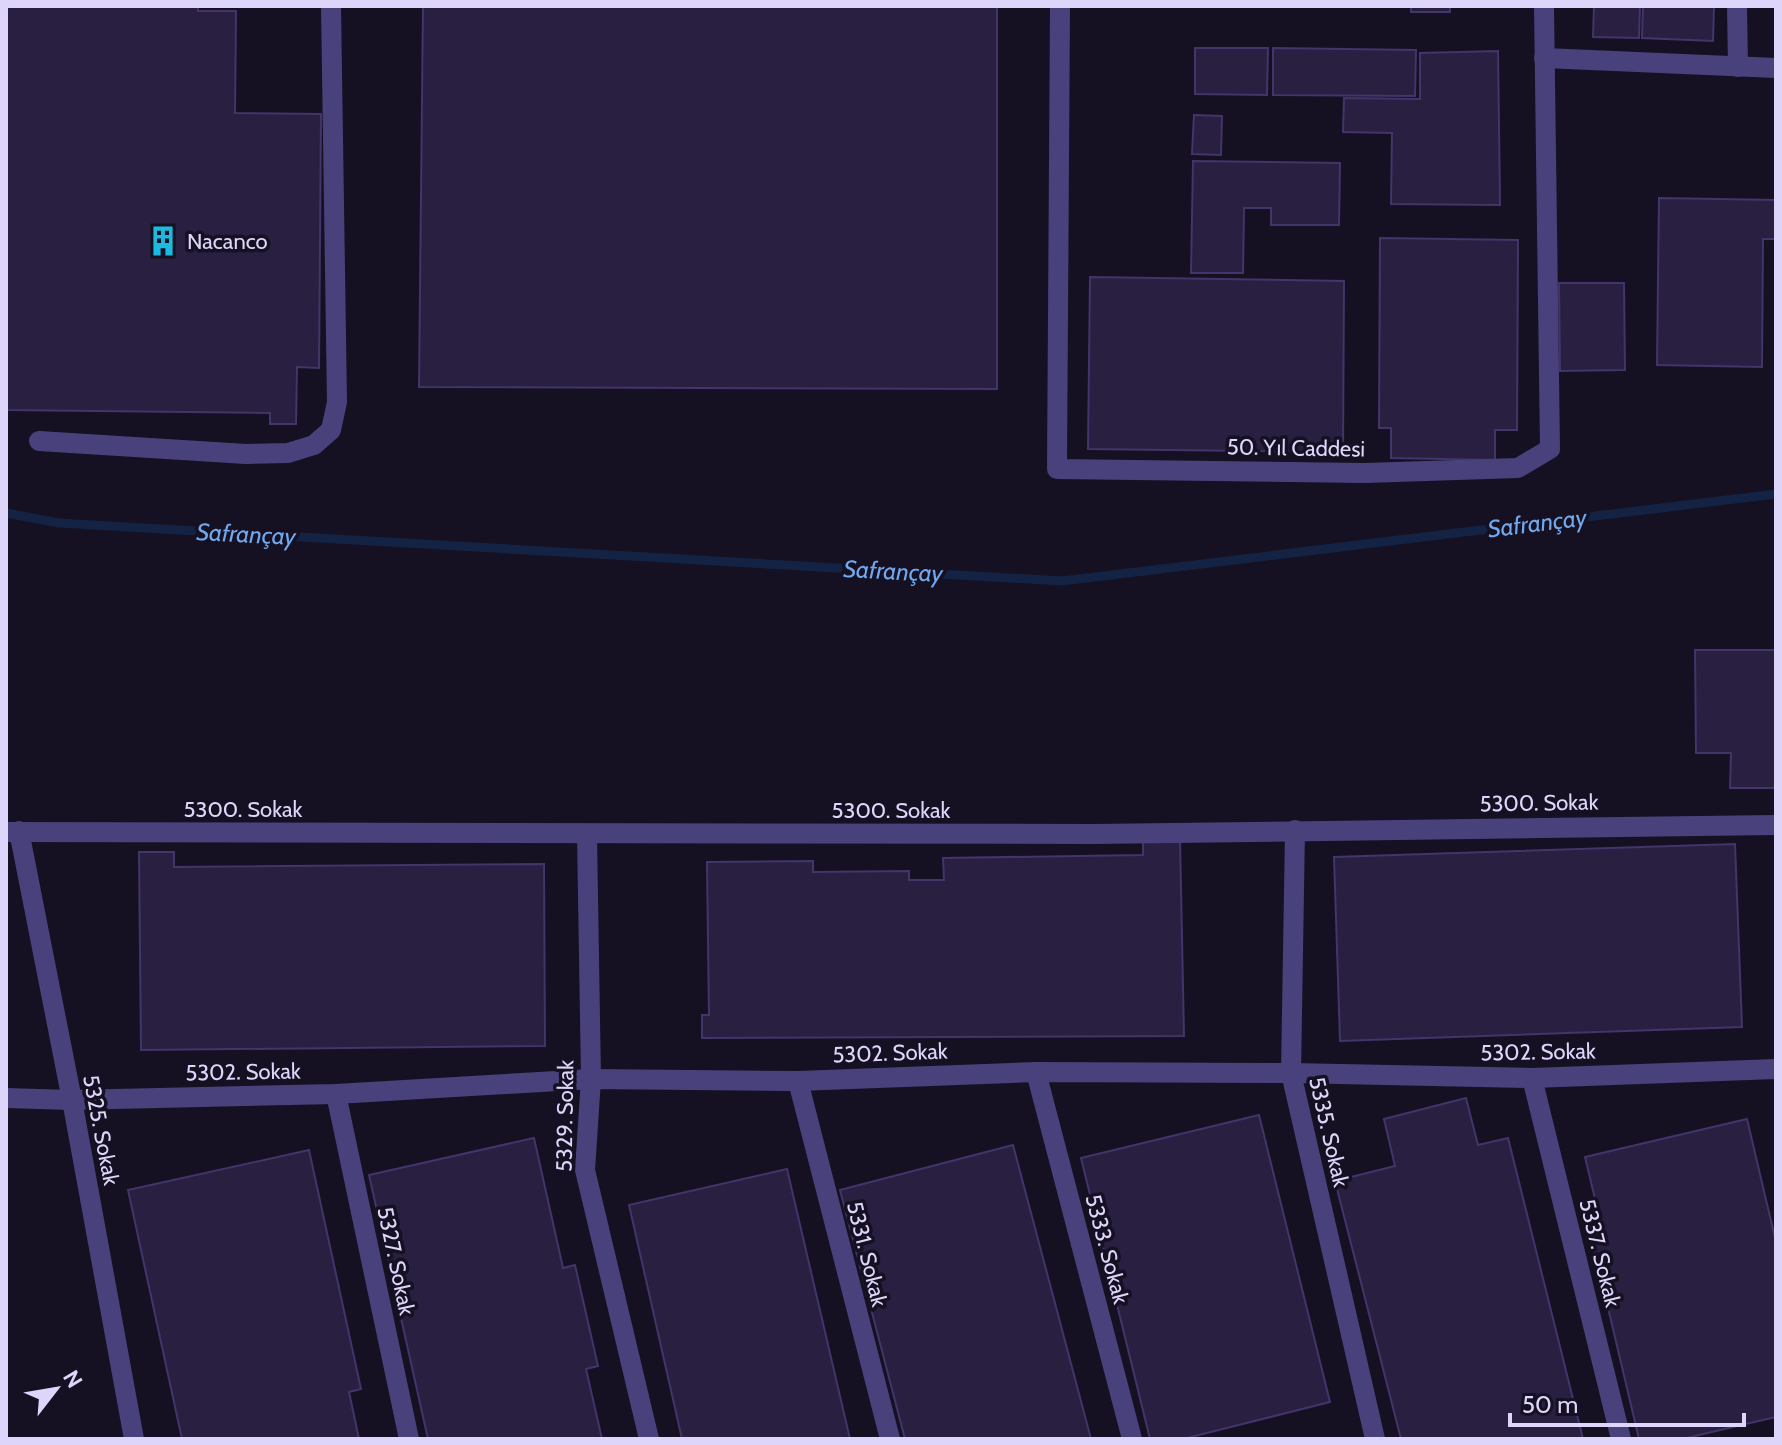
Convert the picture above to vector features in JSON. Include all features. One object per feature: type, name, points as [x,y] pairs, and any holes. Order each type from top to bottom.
[{"type":"street","points":[[39,441],[246,454],[288,453],[314,445],[331,430],[337,402],[331,6]]},
{"type":"street","name":"50. Yıl Caddesi","points":[[1060,6],[1057,469],[1365,473],[1518,468],[1550,449],[1544,6]]},
{"type":"street","points":[[1737,6],[1738,67]]},
{"type":"street","points":[[1544,58],[1776,68]]},
{"type":"street","name":"5300. Sokak","points":[[12,832],[1093,834],[1776,825]]},
{"type":"street","name":"5335. Sokak","points":[[1295,830],[1291,1073],[1375,1439]]},
{"type":"street","name":"5325. Sokak","points":[[12,832],[72,1100],[134,1439]]},
{"type":"street","name":"5329. Sokak","points":[[587,835],[591,1079],[585,1170],[649,1439]]},
{"type":"street","name":"5302. Sokak","points":[[6,1098],[72,1100],[336,1094],[591,1079],[798,1081],[1036,1072],[1532,1078],[1776,1069]]},
{"type":"street","name":"5333. Sokak","points":[[1036,1072],[1132,1439]]},
{"type":"street","name":"5337. Sokak","points":[[1532,1078],[1621,1439]]},
{"type":"street","name":"5331. Sokak","points":[[798,1081],[890,1439]]},
{"type":"street","name":"5327. Sokak","points":[[336,1094],[409,1439]]},
{"type":"building","name":"Nacanco","points":[[6,6],[198,6],[198,11],[236,11],[235,113],[321,114],[319,368],[297,367],[296,424],[270,424],[270,413],[6,410]]},
{"type":"building","points":[[423,6],[997,6],[997,389],[419,387]]},
{"type":"building","points":[[1411,6],[1450,6],[1450,12],[1411,12]]},
{"type":"building","points":[[1594,6],[1640,6],[1639,38],[1593,37]]},
{"type":"building","points":[[1643,6],[1714,6],[1713,41],[1642,38]]},
{"type":"building","points":[[1195,48],[1268,48],[1267,95],[1195,94]]},
{"type":"building","points":[[1273,48],[1416,50],[1415,96],[1273,95]]},
{"type":"building","points":[[1498,51],[1500,205],[1391,204],[1392,133],[1343,132],[1344,98],[1420,99],[1420,53]]},
{"type":"building","points":[[1194,115],[1222,116],[1221,155],[1192,154]]},
{"type":"building","points":[[1193,161],[1340,163],[1339,225],[1271,225],[1271,208],[1244,208],[1243,273],[1191,273]]},
{"type":"building","points":[[1659,198],[1776,200],[1776,239],[1763,239],[1762,367],[1657,365]]},
{"type":"building","points":[[1380,238],[1518,240],[1517,430],[1495,430],[1495,460],[1391,458],[1391,428],[1379,428]]},
{"type":"building","points":[[1090,277],[1344,281],[1343,452],[1088,449]]},
{"type":"building","points":[[1559,283],[1624,283],[1625,370],[1560,371]]},
{"type":"building","points":[[1695,650],[1775,650],[1776,788],[1730,788],[1731,753],[1696,753]]},
{"type":"building","points":[[1143,839],[1180,839],[1184,1036],[702,1038],[702,1015],[709,1015],[707,862],[813,861],[813,872],[909,871],[909,880],[944,880],[943,858],[1143,855]]},
{"type":"building","points":[[1735,844],[1742,1027],[1340,1041],[1334,857]]},
{"type":"building","points":[[139,852],[174,852],[174,867],[544,864],[545,1046],[141,1050]]},
{"type":"building","points":[[1466,1098],[1478,1145],[1508,1138],[1583,1439],[1401,1439],[1335,1181],[1395,1166],[1384,1119]]},
{"type":"building","points":[[1259,1115],[1330,1402],[1183,1439],[1150,1439],[1081,1158]]},
{"type":"building","points":[[1747,1119],[1776,1242],[1776,1417],[1682,1439],[1639,1439],[1588,1223],[1600,1220],[1585,1157]]},
{"type":"building","points":[[534,1138],[563,1268],[575,1265],[598,1366],[586,1369],[602,1439],[428,1439],[369,1175]]},
{"type":"building","points":[[1013,1145],[1091,1439],[905,1439],[840,1190]]},
{"type":"building","points":[[309,1150],[361,1389],[349,1392],[359,1439],[182,1439],[128,1190]]},
{"type":"building","points":[[787,1169],[850,1439],[682,1439],[629,1205]]},
{"type":"waterway","name":"Safrançay","points":[[6,513],[59,523],[1062,581],[1776,494]]},
{"type":"place","name":"Nacanco","points":[[163,241]]}]
